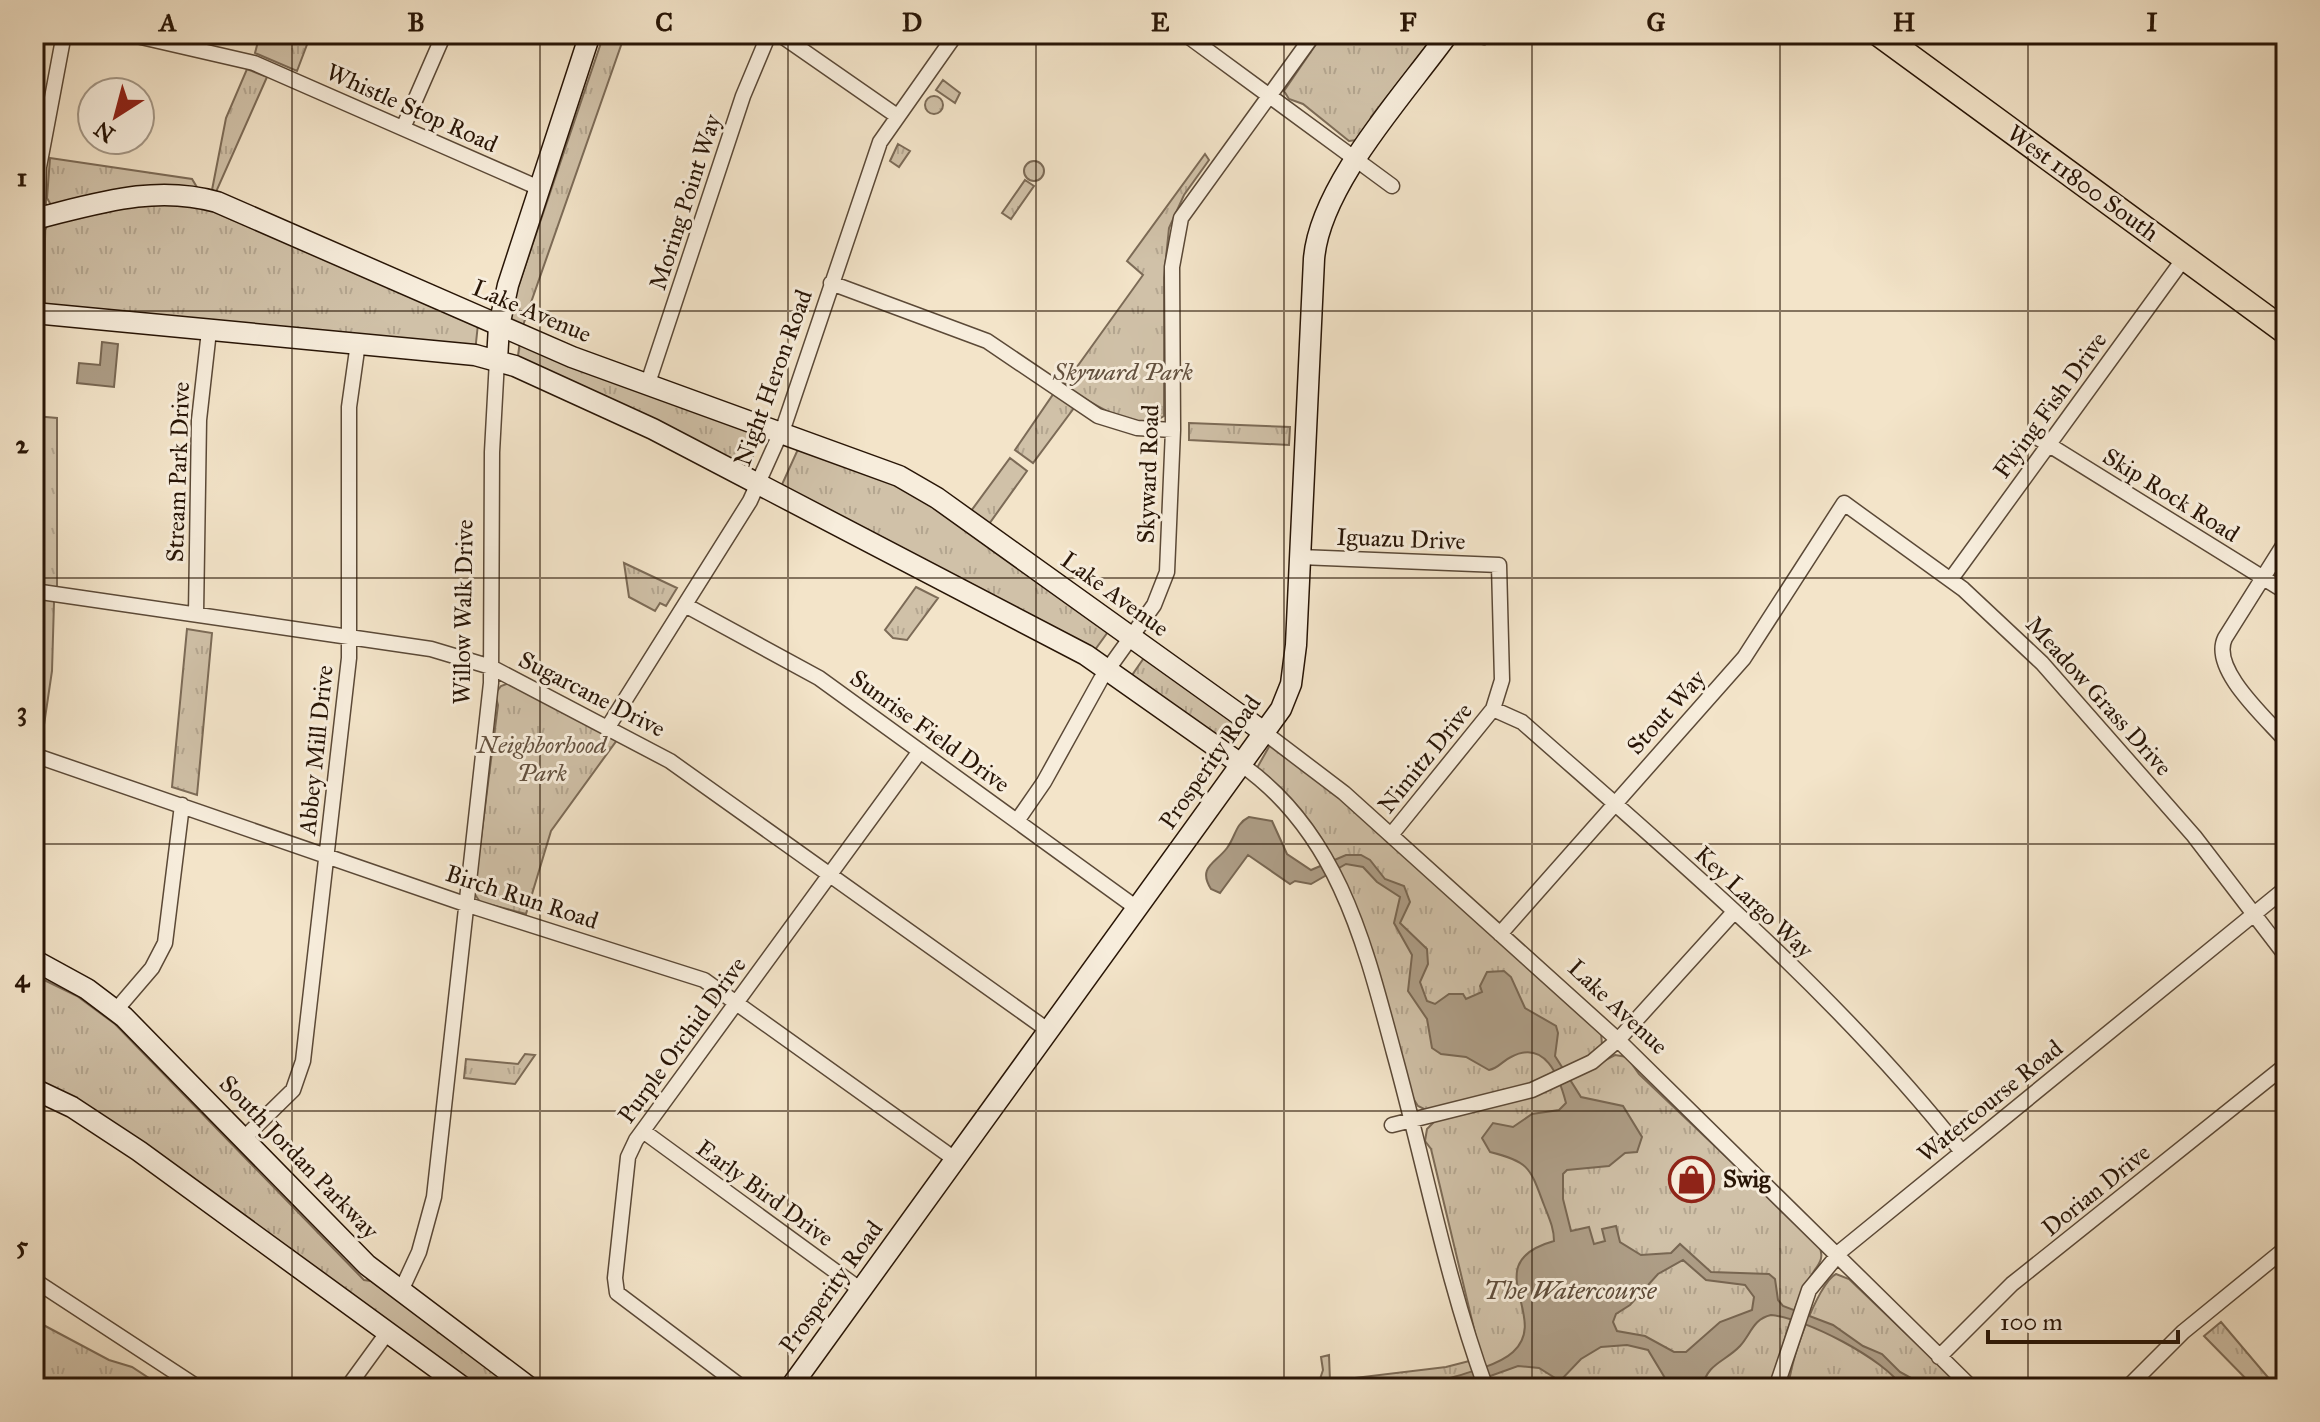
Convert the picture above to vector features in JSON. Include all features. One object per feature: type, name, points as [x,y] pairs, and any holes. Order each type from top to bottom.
[{"type":"main road","name":"West 11800 South","points":[[1879,34],[2286,332]]},
{"type":"street","points":[[64,34],[40,158],[35,312],[358,343],[497,360],[612,409],[1108,669],[1283,798],[1321,849],[1339,882],[1367,949],[1414,1120],[1465,1330],[1486,1388]]},
{"type":"street","name":"Whistle Stop Road","points":[[128,34],[254,63],[539,188]]},
{"type":"street","points":[[403,128],[444,34]]},
{"type":"street","name":"Willow Walk Drive","points":[[400,1293],[419,1252],[434,1197],[491,667],[492,452],[499,326],[508,285],[590,34]]},
{"type":"street","name":"Moring Point Way","points":[[647,386],[743,96],[769,34]]},
{"type":"street","points":[[779,34],[897,116]]},
{"type":"street","name":"Night Heron Road","points":[[608,727],[758,484],[781,434],[880,142],[956,34]]},
{"type":"street","points":[[1185,34],[1392,186]]},
{"type":"street","name":"Skyward Road","points":[[1017,821],[1048,775],[1108,669],[1154,605],[1167,572],[1173,430],[1172,267],[1176,232],[1189,203],[1314,34]]},
{"type":"street","name":"Prosperity Road","points":[[790,1388],[1242,765],[1287,697],[1294,672],[1315,242],[1328,203],[1448,34]]},
{"type":"street","name":"Lake Avenue","points":[[36,218],[141,194],[203,198],[499,326],[647,386],[884,470],[926,490],[1331,782],[1618,1040],[1972,1388]]},
{"type":"street","name":"Flying Fish Drive","points":[[1951,579],[2185,257]]},
{"type":"street","points":[[831,283],[987,341],[1112,422],[1173,430]]},
{"type":"street","name":"Stream Park Drive","points":[[196,614],[199,420],[209,331]]},
{"type":"street","name":"Abbey Mill Drive","points":[[244,1138],[286,1098],[302,1070],[348,637],[349,407],[358,343]]},
{"type":"street","name":"Skip Rock Road","points":[[2033,435],[2286,592]]},
{"type":"street","name":"Meadow Grass Drive","points":[[1844,503],[1951,579],[2042,663],[2194,836],[2286,956]]},
{"type":"street","name":"Stout Way","points":[[1500,934],[1744,658],[1844,503]]},
{"type":"street","points":[[2286,541],[2225,638],[2221,655],[2226,670],[2286,741]]},
{"type":"street","name":"Iguazu Drive","points":[[1300,557],[1499,565]]},
{"type":"street","name":"Nimitz Drive","points":[[1391,835],[1493,709],[1502,680],[1499,565]]},
{"type":"street","name":"Sugarcane Drive","points":[[34,591],[445,652],[491,667],[670,761],[1049,1031]]},
{"type":"street","name":"Sunrise Field Drive","points":[[685,605],[810,672],[1138,909]]},
{"type":"street","name":"Key Largo Way","points":[[1493,709],[1522,722],[1734,912],[1862,1036],[1918,1095],[1962,1152]]},
{"type":"street","name":"Purple Orchid Drive","points":[[743,1388],[617,1293],[615,1278],[628,1157],[643,1131],[920,751]]},
{"type":"street","name":"Birch Run Road","points":[[34,755],[465,904],[694,975],[738,1002],[956,1160]]},
{"type":"street","points":[[116,1010],[152,968],[165,943],[182,805]]},
{"type":"street","name":"Watercourse Road","points":[[1776,1388],[1817,1276],[1837,1254],[2286,888]]},
{"type":"street","points":[[1392,1125],[1546,1084],[1578,1070],[1618,1040],[1734,912]]},
{"type":"street","name":"South Jordan Parkway","points":[[34,960],[70,978],[116,1010],[355,1253],[400,1293],[530,1388]]},
{"type":"street","name":"Dorian Drive","points":[[1939,1357],[2012,1284],[2286,1065]]},
{"type":"street","points":[[34,1089],[72,1107],[139,1151],[464,1388]]},
{"type":"street","name":"Early Bird Drive","points":[[643,1131],[861,1290]]},
{"type":"street","points":[[2127,1388],[2183,1332],[2286,1248]]},
{"type":"street","points":[[34,1280],[199,1388]]},
{"type":"street","points":[[347,1388],[387,1333]]},
{"type":"green space","points":[[260,34],[311,34],[297,71],[255,53]]},
{"type":"green space","points":[[604,34],[625,34],[521,331],[509,318]]},
{"type":"green space","points":[[1323,34],[1436,34],[1371,117],[1369,126],[1357,140],[1349,141],[1303,104],[1289,99],[1284,91]]},
{"type":"green space","points":[[247,69],[267,77],[216,192],[212,190],[226,118]]},
{"type":"green space","points":[[943,80],[960,93],[955,103],[936,90]]},
{"type":"green space","points":[[930,96],[938,96],[943,105],[941,112],[930,114],[925,109],[925,101]]},
{"type":"green space","points":[[898,144],[910,151],[899,167],[890,161]]},
{"type":"green space","name":"Skyward Park","points":[[1205,154],[1209,160],[1184,195],[1169,228],[1164,278],[1164,416],[1153,421],[1126,418],[1098,406],[1064,385],[1143,275],[1127,261]]},
{"type":"green space","points":[[50,158],[192,179],[198,189],[51,205],[47,198]]},
{"type":"green space","points":[[1034,161],[1041,164],[1044,171],[1041,178],[1034,181],[1027,178],[1024,171],[1027,164]]},
{"type":"green space","points":[[1025,180],[1034,186],[1011,219],[1002,213]]},
{"type":"green space","points":[[198,203],[478,324],[475,352],[45,306],[45,230],[48,224],[124,205]]},
{"type":"green space","points":[[520,341],[763,434],[745,473],[517,363]]},
{"type":"green space","points":[[1054,393],[1074,408],[1033,463],[1015,450]]},
{"type":"green space","points":[[34,416],[57,418],[57,588],[34,583]]},
{"type":"green space","points":[[1189,423],[1290,427],[1289,445],[1189,440]]},
{"type":"green space","points":[[799,447],[908,487],[1110,629],[1092,654],[779,491]]},
{"type":"green space","points":[[1010,458],[1027,471],[989,524],[971,511]]},
{"type":"green space","points":[[624,563],[677,588],[666,606],[660,603],[655,611],[629,597]]},
{"type":"green space","points":[[916,587],[938,598],[907,640],[893,638],[885,630]]},
{"type":"green space","points":[[53,598],[54,602],[52,671],[40,752],[34,749],[34,602]]},
{"type":"green space","points":[[187,629],[212,633],[197,795],[172,787]]},
{"type":"green space","points":[[1146,655],[1245,726],[1228,749],[1130,678]]},
{"type":"green space","name":"Neighborhood Park","points":[[509,683],[617,740],[551,831],[526,914],[480,902],[474,893],[498,705],[495,694],[501,686]]},
{"type":"green space","points":[[1270,745],[1318,778],[1601,1032],[1602,1045],[1583,1059],[1541,1080],[1426,1110],[1418,1106],[1406,1080],[1373,958],[1347,886],[1310,821],[1286,793],[1257,768]]},
{"type":"green space","points":[[34,975],[77,996],[115,1024],[364,1280],[371,1281],[515,1388],[475,1388],[102,1116],[34,1079]]},
{"type":"green space","points":[[525,1054],[535,1055],[515,1084],[464,1078],[466,1059],[518,1064]]},
{"type":"green space","points":[[1615,1055],[1627,1057],[1639,1074],[1819,1245],[1821,1259],[1802,1291],[1770,1388],[1618,1385],[1492,1388],[1488,1379],[1469,1388],[1317,1388],[1323,1370],[1321,1357],[1329,1355],[1330,1381],[1446,1367],[1481,1358],[1431,1149],[1425,1141],[1427,1129],[1435,1121],[1546,1091]]},
{"type":"green space","points":[[1836,1274],[1849,1279],[1963,1388],[1789,1388],[1805,1326],[1821,1292]]},
{"type":"green space","points":[[34,1320],[109,1360],[132,1367],[164,1388],[52,1388],[34,1375]]},
{"type":"green space","points":[[2221,1322],[2277,1388],[2255,1388],[2204,1336]]},
{"type":"water","points":[[102,342],[118,344],[114,387],[77,383],[79,363],[100,365]]},
{"type":"water","name":"The Watercourse","points":[[1249,817],[1272,821],[1287,854],[1311,870],[1346,855],[1361,855],[1370,860],[1385,879],[1404,886],[1410,902],[1400,923],[1427,949],[1428,964],[1420,982],[1427,1001],[1435,1004],[1449,994],[1463,994],[1466,999],[1482,992],[1480,986],[1487,972],[1504,971],[1511,977],[1525,1008],[1556,1026],[1555,1056],[1581,1097],[1623,1106],[1642,1137],[1637,1152],[1625,1153],[1609,1166],[1567,1170],[1563,1174],[1563,1199],[1571,1231],[1589,1227],[1594,1244],[1605,1241],[1602,1229],[1616,1226],[1620,1242],[1641,1255],[1671,1253],[1680,1244],[1711,1272],[1769,1274],[1775,1279],[1778,1300],[1783,1306],[1833,1325],[1863,1346],[1882,1354],[1900,1372],[1929,1388],[1903,1388],[1880,1365],[1843,1342],[1803,1324],[1771,1315],[1760,1320],[1740,1346],[1712,1368],[1702,1388],[1671,1388],[1648,1350],[1627,1345],[1601,1347],[1581,1359],[1560,1381],[1539,1368],[1518,1366],[1457,1388],[1416,1388],[1494,1364],[1513,1352],[1523,1338],[1525,1323],[1517,1277],[1520,1263],[1531,1251],[1554,1241],[1553,1232],[1527,1168],[1513,1159],[1490,1152],[1482,1138],[1493,1123],[1513,1127],[1532,1114],[1559,1110],[1566,1103],[1563,1093],[1549,1063],[1533,1053],[1511,1057],[1489,1070],[1466,1057],[1441,1054],[1432,1048],[1427,1019],[1408,991],[1412,955],[1394,923],[1400,897],[1377,882],[1363,867],[1346,864],[1311,884],[1295,881],[1290,884],[1248,855],[1220,893],[1211,889],[1207,882],[1207,870],[1227,848]],"holes":[[[1683,1260],[1706,1280],[1745,1285],[1754,1297],[1752,1310],[1720,1322],[1686,1352],[1674,1352],[1645,1336],[1617,1331],[1613,1322],[1616,1314],[1630,1305],[1658,1274]]]},
{"type":"place","name":"Swig","points":[[1692,1179]]}]
